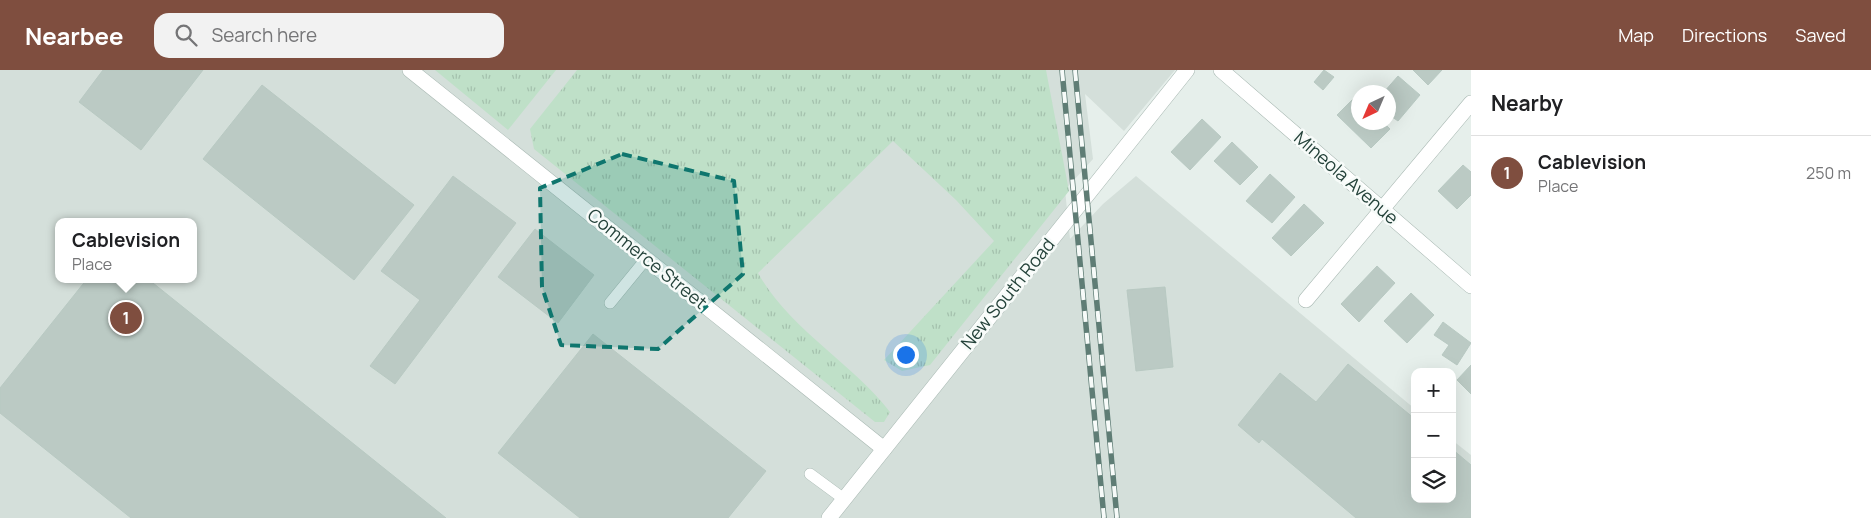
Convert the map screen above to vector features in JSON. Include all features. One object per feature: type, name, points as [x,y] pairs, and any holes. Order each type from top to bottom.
[{"type":"street","name":"Commerce Street","points":[[410,70],[884,448]]},
{"type":"street","name":"New South Road","points":[[829,518],[1187,70]]},
{"type":"street","name":"Mineola Avenue","points":[[1221,70],[1471,286]]},
{"type":"street","points":[[1306,300],[1471,104]]},
{"type":"lane","points":[[610,302],[646,259]]},
{"type":"lane","points":[[810,474],[844,499]]},
{"type":"highlighted area","points":[[622,154],[734,181],[743,274],[658,349],[561,345],[542,287],[540,188]]},
{"type":"shaded area","points":[[0,70],[1175,70],[1124,131],[1085,94],[1093,159],[1065,190],[1070,239],[1103,204],[1136,176],[1411,406],[1411,503],[1456,503],[1456,443],[1471,455],[1471,518],[0,518]]},
{"type":"green space","points":[[435,70],[556,70],[508,130]]},
{"type":"green space","points":[[577,70],[1046,70],[1069,191],[930,365],[902,371],[884,360],[994,241],[956,200],[893,141],[758,273],[786,311],[857,377],[890,412],[884,422],[875,422],[534,149],[530,129]]},
{"type":"building","points":[[103,70],[203,70],[141,150],[79,102]]},
{"type":"building","points":[[1324,70],[1334,77],[1323,90],[1314,82]]},
{"type":"building","points":[[1413,70],[1442,70],[1428,85]]},
{"type":"building","points":[[1398,76],[1420,95],[1398,121],[1396,120],[1396,85],[1390,85]]},
{"type":"building","points":[[262,85],[414,205],[354,280],[203,159]]},
{"type":"building","points":[[1351,101],[1351,129],[1337,115]]},
{"type":"building","points":[[1202,119],[1221,137],[1190,170],[1171,152]]},
{"type":"building","points":[[1352,130],[1389,130],[1371,148]]},
{"type":"building","points":[[1232,142],[1258,167],[1240,185],[1214,161]]},
{"type":"building","points":[[1463,165],[1471,172],[1471,195],[1457,209],[1438,191]]},
{"type":"building","points":[[1270,174],[1295,197],[1272,223],[1246,201]]},
{"type":"building","points":[[453,176],[516,223],[395,384],[370,366],[420,300],[381,271]]},
{"type":"building","points":[[1304,204],[1324,223],[1291,256],[1272,238]]},
{"type":"building","points":[[535,229],[594,275],[558,323],[498,277]]},
{"type":"building","points":[[1377,266],[1395,283],[1359,322],[1341,304]]},
{"type":"building","points":[[84,283],[153,283],[446,518],[131,518],[0,413],[0,388]]},
{"type":"building","points":[[1165,287],[1173,367],[1136,371],[1127,290]]},
{"type":"building","points":[[1411,293],[1434,315],[1407,343],[1384,321]]},
{"type":"building","points":[[1443,322],[1471,343],[1457,365],[1442,355],[1449,345],[1434,335]]},
{"type":"building","points":[[593,334],[766,471],[728,518],[580,518],[498,453]]},
{"type":"building","points":[[1348,364],[1411,416],[1411,503],[1456,503],[1456,452],[1471,465],[1471,518],[1356,518],[1262,439],[1259,443],[1238,425],[1280,373],[1316,402]]},
{"type":"building","points":[[1471,365],[1471,394],[1457,380]]},
{"type":"railway","points":[[1062,70],[1104,518]]},
{"type":"railway","points":[[1075,70],[1117,518]]},
{"type":"place","name":"Cablevision","points":[[126,318]]}]
